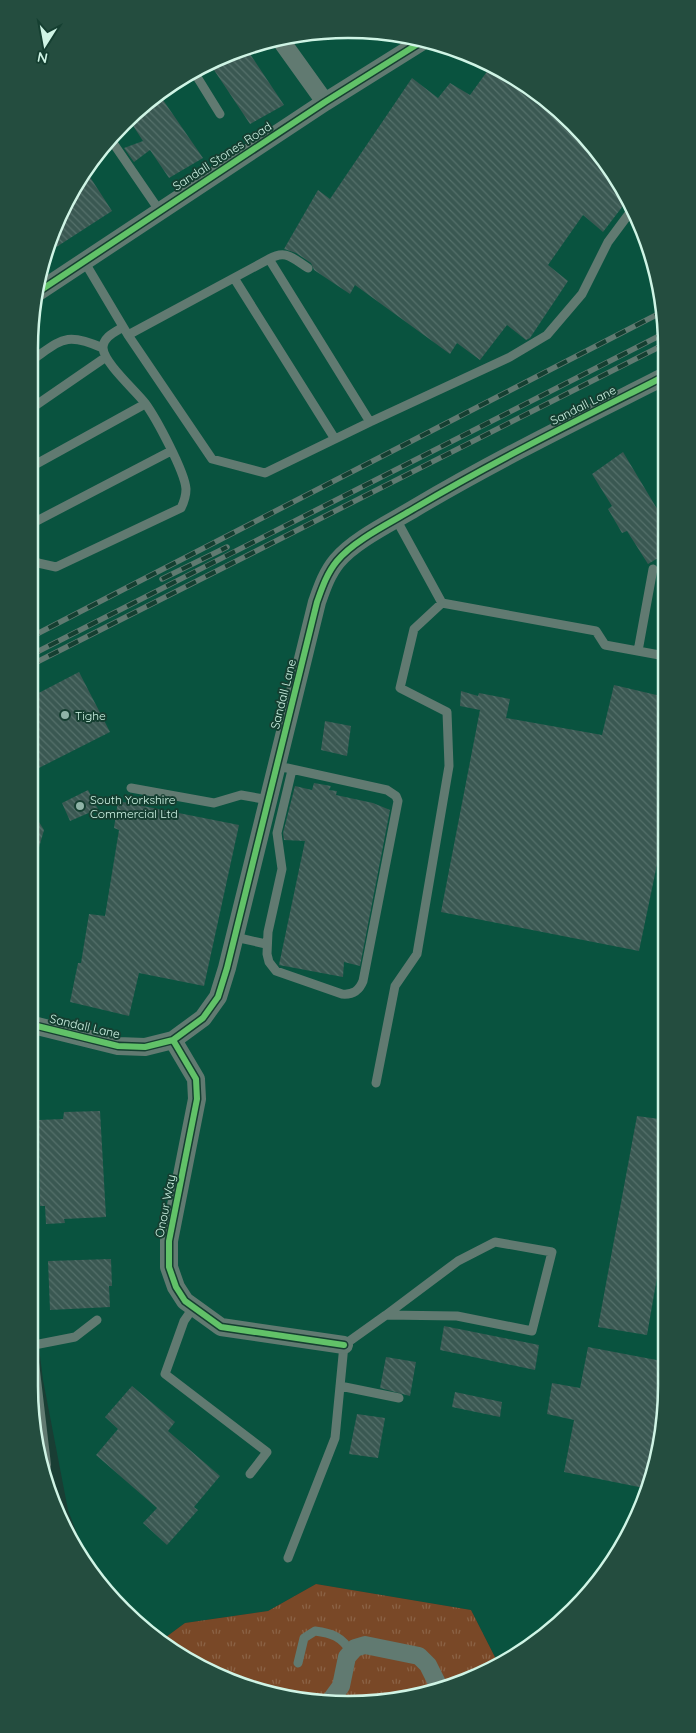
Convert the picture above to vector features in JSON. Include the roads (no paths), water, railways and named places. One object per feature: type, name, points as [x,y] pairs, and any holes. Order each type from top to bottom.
[{"type":"street","points":[[283,44],[325,102]]},
{"type":"street","name":"Sandall Stones Road","points":[[43,289],[325,102],[416,45]]},
{"type":"street","name":"Sandall Lane","points":[[38,1026],[118,1046],[145,1047],[173,1040],[204,1018],[218,997],[269,800],[284,768],[317,602],[324,583],[337,561],[356,545],[396,519],[485,466],[658,380]]},
{"type":"street","name":"Onour Way","points":[[173,1040],[196,1079],[198,1098],[169,1241],[170,1267],[176,1287],[184,1301],[221,1327],[344,1345]]},
{"type":"street","points":[[334,1695],[340,1686],[347,1657],[351,1652],[365,1645],[414,1654],[428,1665],[436,1682]]},
{"type":"lane","points":[[197,77],[220,114]]},
{"type":"lane","points":[[114,144],[160,210]]},
{"type":"lane","points":[[84,261],[122,326],[212,459],[265,473],[510,357],[547,335],[582,294],[608,242],[628,215]]},
{"type":"lane","points":[[128,335],[279,254],[285,254],[308,268]]},
{"type":"lane","points":[[269,259],[370,422]]},
{"type":"lane","points":[[234,278],[335,439]]},
{"type":"lane","points":[[38,563],[56,567],[181,508],[186,489],[183,474],[146,404],[106,357],[103,348],[107,337],[122,326]]},
{"type":"lane","points":[[38,356],[57,343],[70,338],[81,338],[103,348]]},
{"type":"lane","points":[[38,404],[106,357]]},
{"type":"lane","points":[[38,463],[146,404]]},
{"type":"lane","points":[[38,520],[171,451]]},
{"type":"lane","points":[[396,519],[442,603]]},
{"type":"lane","points":[[638,651],[653,569]]},
{"type":"lane","points":[[442,603],[596,631],[606,645],[658,655]]},
{"type":"lane","points":[[376,1083],[395,986],[417,954],[449,766],[447,712],[400,688],[414,629],[442,603]]},
{"type":"lane","points":[[284,768],[387,790],[396,796],[398,808],[363,980],[357,991],[349,995],[276,971],[269,962],[266,944],[282,869],[277,832],[284,768]]},
{"type":"lane","points":[[131,788],[214,803],[241,795],[269,800]]},
{"type":"lane","points":[[235,937],[266,944]]},
{"type":"lane","points":[[288,1558],[335,1438],[344,1345],[386,1316],[458,1260],[495,1242],[552,1252],[532,1331],[457,1316],[386,1316]]},
{"type":"lane","points":[[193,1308],[184,1321],[165,1374],[267,1452],[250,1474]]},
{"type":"lane","points":[[38,1344],[75,1337],[97,1320]]},
{"type":"lane","points":[[340,1386],[399,1398]]},
{"type":"lane","points":[[298,1663],[304,1638],[315,1631],[335,1635],[346,1644],[351,1652]]},
{"type":"railway","points":[[38,633],[657,315]]},
{"type":"railway","points":[[38,651],[658,337]]},
{"type":"railway","points":[[38,661],[658,348]]},
{"type":"railway","points":[[162,579],[227,547]]},
{"type":"place","name":"Tighe","points":[[65,715]]},
{"type":"place","name":"South Yorkshire Commercial Ltd","points":[[80,806]]}]
